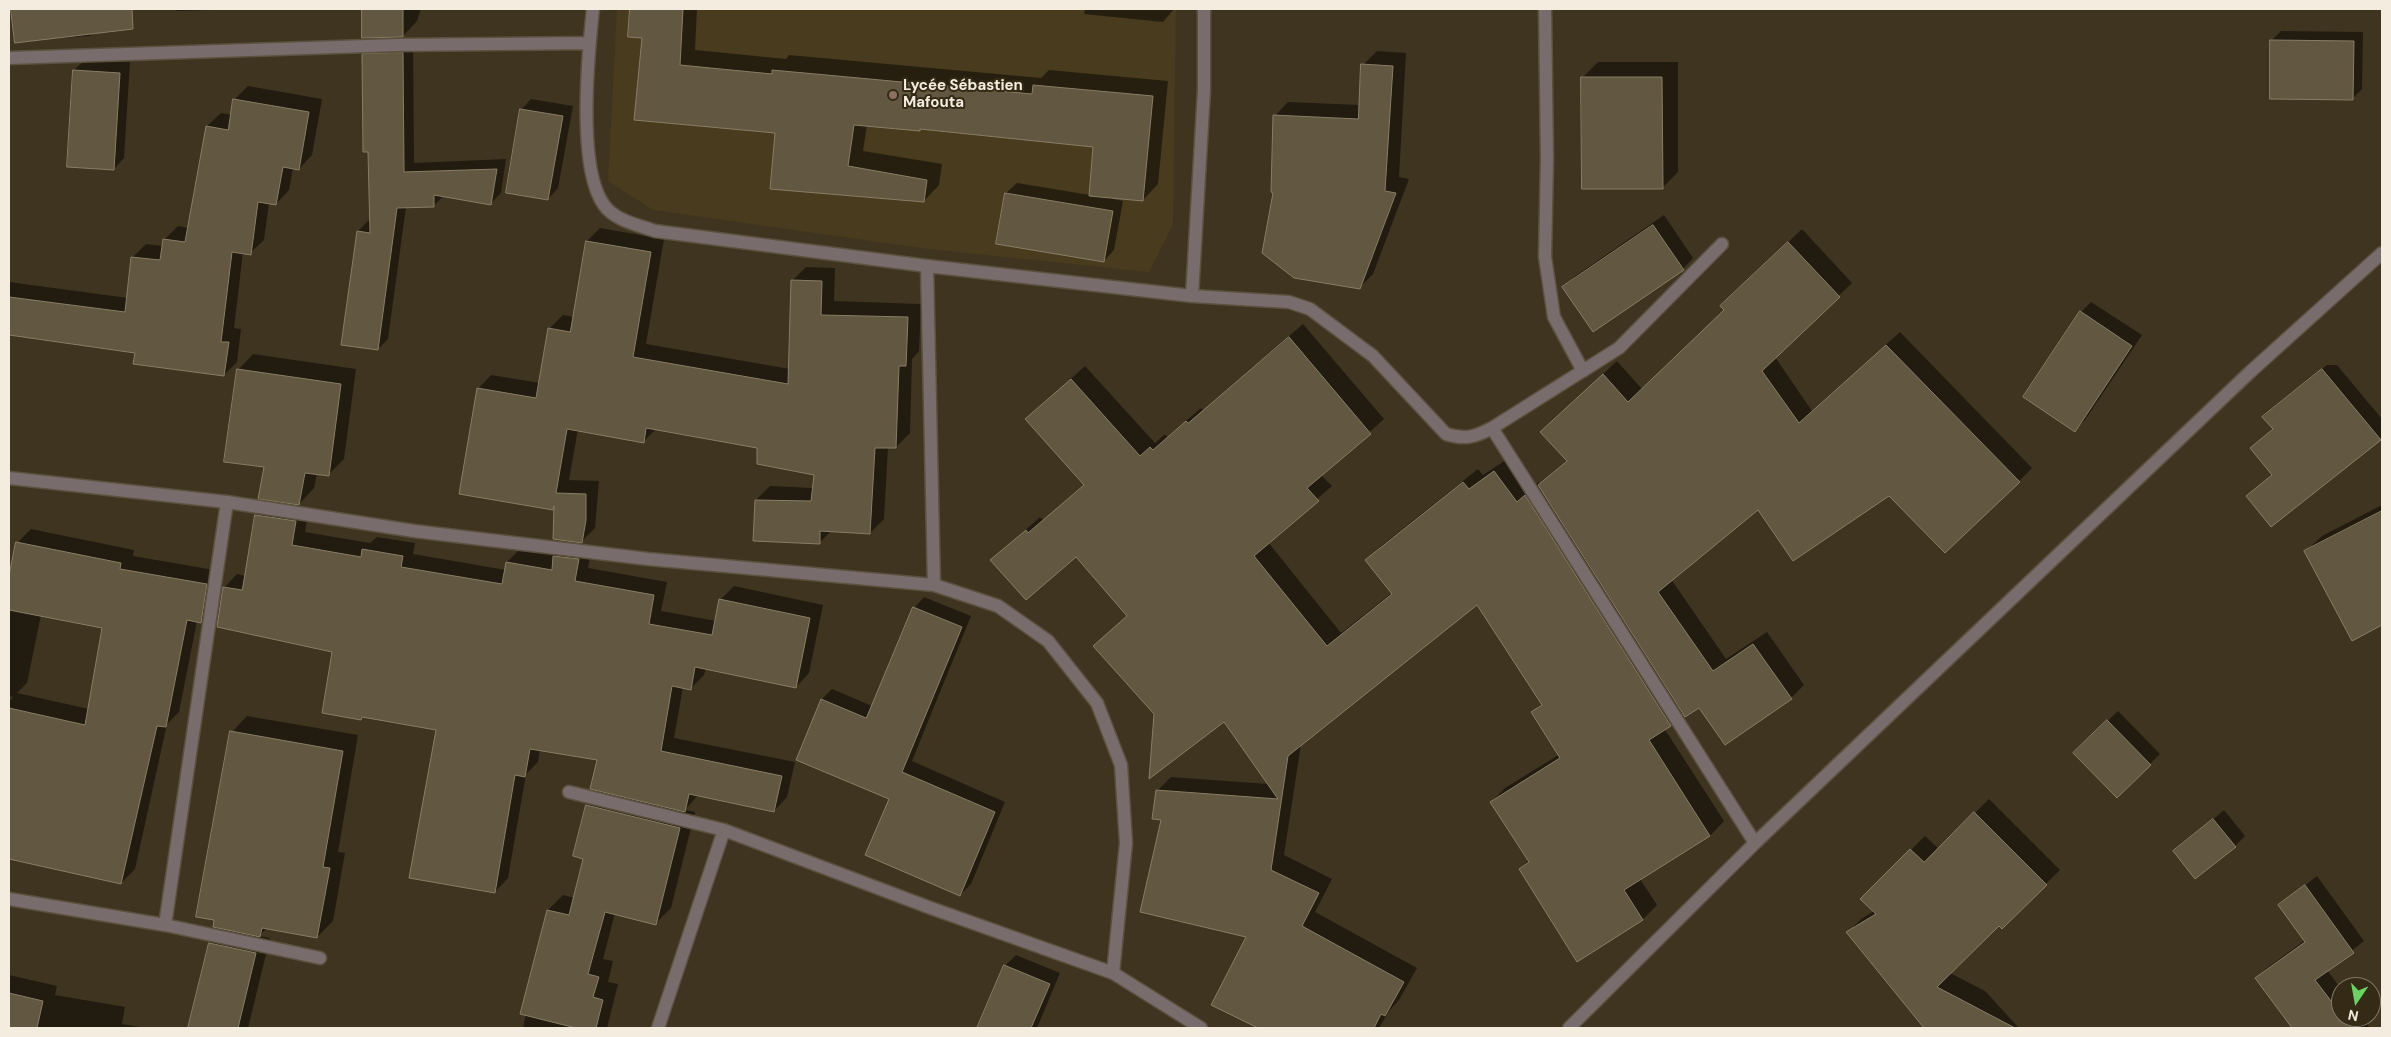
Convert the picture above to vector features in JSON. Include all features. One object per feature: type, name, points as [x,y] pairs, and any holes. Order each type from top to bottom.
[{"type":"street","points":[[593,9],[589,43],[587,154],[592,183],[605,206],[626,221],[655,231],[927,266],[1192,296],[1289,302],[1310,309],[1373,356],[1446,434],[1458,438],[1473,438],[1492,428],[1619,348],[1722,244]]},
{"type":"street","points":[[1192,296],[1204,90],[1204,9]]},
{"type":"street","points":[[1545,9],[1547,159],[1545,257],[1554,317],[1583,371]]},
{"type":"street","points":[[9,58],[398,45],[589,43]]},
{"type":"street","points":[[1569,1028],[1755,843],[2249,372],[2382,253]]},
{"type":"street","points":[[927,266],[934,585]]},
{"type":"street","points":[[1492,428],[1755,843]]},
{"type":"street","points":[[9,478],[227,502],[414,531],[639,558],[934,585],[998,606],[1048,641],[1097,703],[1121,766],[1125,834],[1112,973]]},
{"type":"street","points":[[165,925],[227,502]]},
{"type":"street","points":[[569,792],[724,830],[928,907],[1112,973],[1201,1028]]},
{"type":"street","points":[[658,1028],[724,830]]},
{"type":"street","points":[[9,899],[165,925],[320,958]]},
{"type":"shaded area","name":"Lycée Sébastien Mafouta","points":[[617,9],[1176,9],[1173,225],[1149,272],[928,249],[653,210],[608,181]]},
{"type":"building","points":[[11,9],[132,9],[133,29],[15,43]]},
{"type":"building","points":[[362,9],[403,9],[403,37],[362,38]]},
{"type":"building","points":[[630,9],[683,9],[680,65],[772,74],[772,70],[1032,94],[1033,85],[1153,96],[1143,201],[1089,196],[1093,147],[920,129],[920,131],[854,125],[848,166],[927,180],[924,202],[770,189],[775,133],[634,120],[642,38],[628,37]]},
{"type":"building","points":[[2270,40],[2354,41],[2353,100],[2270,99]]},
{"type":"building","points":[[403,53],[404,172],[497,169],[491,205],[434,195],[434,207],[397,208],[378,350],[341,345],[357,231],[370,233],[368,152],[363,152],[362,54]]},
{"type":"building","points":[[1361,64],[1393,66],[1385,191],[1396,193],[1360,289],[1294,278],[1262,253],[1273,193],[1271,192],[1273,115],[1358,119]]},
{"type":"building","points":[[73,70],[120,73],[114,170],[67,167]]},
{"type":"building","points":[[1581,77],[1662,77],[1663,189],[1582,189]]},
{"type":"building","points":[[233,99],[309,112],[299,170],[283,167],[276,205],[258,202],[251,255],[232,252],[221,342],[229,342],[224,376],[133,364],[135,353],[9,335],[9,297],[125,312],[131,257],[160,260],[163,239],[185,242],[206,126],[228,130]]},
{"type":"building","points":[[520,109],[563,116],[548,200],[506,193]]},
{"type":"building","points":[[1005,193],[1113,211],[1104,262],[996,244]]},
{"type":"building","points":[[1653,225],[1684,270],[1593,332],[1562,287]]},
{"type":"building","points":[[586,241],[651,252],[633,357],[788,384],[791,280],[822,281],[821,315],[908,317],[906,366],[899,366],[896,448],[875,448],[870,534],[820,531],[820,544],[753,541],[755,500],[811,501],[814,475],[757,464],[757,448],[646,428],[644,443],[567,429],[556,493],[586,494],[586,520],[582,543],[553,539],[554,506],[553,510],[459,494],[477,388],[536,398],[548,328],[570,332]]},
{"type":"building","points":[[1788,242],[1840,297],[1762,371],[1799,423],[1886,345],[2020,482],[1945,553],[1889,496],[1793,561],[1758,510],[1658,592],[1713,671],[1753,644],[1792,699],[1725,745],[1699,708],[1685,717],[1538,485],[1567,461],[1540,432],[1603,374],[1628,402],[1724,310],[1720,306]]},
{"type":"building","points":[[2080,311],[2132,346],[2075,432],[2023,397]]},
{"type":"building","points":[[1289,337],[1371,434],[1307,488],[1319,501],[1254,556],[1327,646],[1392,594],[1365,560],[1463,482],[1469,489],[1494,471],[1517,502],[1525,495],[1671,726],[1649,740],[1710,836],[1624,890],[1643,920],[1577,962],[1519,869],[1529,862],[1490,802],[1560,758],[1531,712],[1542,705],[1477,605],[1288,756],[1271,870],[1319,893],[1302,926],[1404,982],[1385,1016],[1381,1014],[1374,1028],[1258,1028],[1211,1005],[1246,937],[1140,912],[1161,820],[1152,819],[1156,790],[1278,799],[1224,722],[1149,779],[1154,714],[1093,646],[1127,616],[1076,557],[1026,600],[990,560],[1026,530],[1028,533],[1084,485],[1025,419],[1071,379],[1140,456],[1150,447],[1153,450],[1186,421],[1188,423]]},
{"type":"building","points":[[237,369],[341,384],[329,476],[305,473],[299,505],[258,499],[264,467],[224,462]]},
{"type":"building","points":[[2322,369],[2381,440],[2271,527],[2246,496],[2272,475],[2250,448],[2273,429],[2262,417]]},
{"type":"building","points":[[2382,511],[2382,625],[2352,641],[2304,551]]},
{"type":"building","points":[[255,515],[296,521],[292,545],[361,557],[362,549],[403,556],[401,567],[502,584],[506,562],[552,570],[553,556],[579,559],[575,581],[654,595],[649,624],[712,635],[719,599],[810,618],[796,688],[695,667],[691,690],[672,686],[661,751],[782,776],[774,812],[689,794],[685,812],[590,789],[597,760],[530,749],[525,777],[515,775],[495,893],[409,878],[436,730],[362,717],[361,720],[322,713],[332,652],[217,627],[223,587],[242,590]]},
{"type":"building","points":[[16,542],[121,563],[120,569],[207,584],[201,623],[187,620],[166,727],[157,726],[121,884],[9,859],[9,708],[85,725],[102,628],[9,610],[9,576]]},
{"type":"building","points":[[913,607],[962,627],[902,772],[995,812],[960,896],[865,855],[889,799],[796,760],[821,699],[866,718]]},
{"type":"building","points":[[2107,720],[2151,765],[2117,798],[2073,753]]},
{"type":"building","points":[[230,731],[343,751],[323,867],[330,868],[317,938],[262,928],[260,937],[213,927],[214,920],[196,917]]},
{"type":"building","points":[[586,805],[680,828],[656,925],[605,912],[588,974],[599,977],[593,997],[603,1000],[596,1028],[576,1028],[520,1014],[547,910],[569,915],[583,859],[573,856]]},
{"type":"building","points":[[1974,812],[2047,885],[2002,929],[1999,926],[1937,987],[2015,1028],[1924,1028],[1846,932],[1876,914],[1860,899],[1910,849],[1924,862]]},
{"type":"building","points":[[2213,819],[2236,847],[2195,879],[2173,851]]},
{"type":"building","points":[[2305,885],[2354,953],[2315,980],[2331,1001],[2331,1027],[2352,1028],[2292,1028],[2255,978],[2305,942],[2278,905]]},
{"type":"building","points":[[209,943],[256,953],[238,1028],[188,1028]]},
{"type":"building","points":[[1004,965],[1050,984],[1031,1028],[977,1028]]},
{"type":"building","points":[[9,993],[43,1001],[37,1028],[9,1028]]},
{"type":"place","name":"Lycée Sébastien Mafouta","points":[[893,95]]}]
